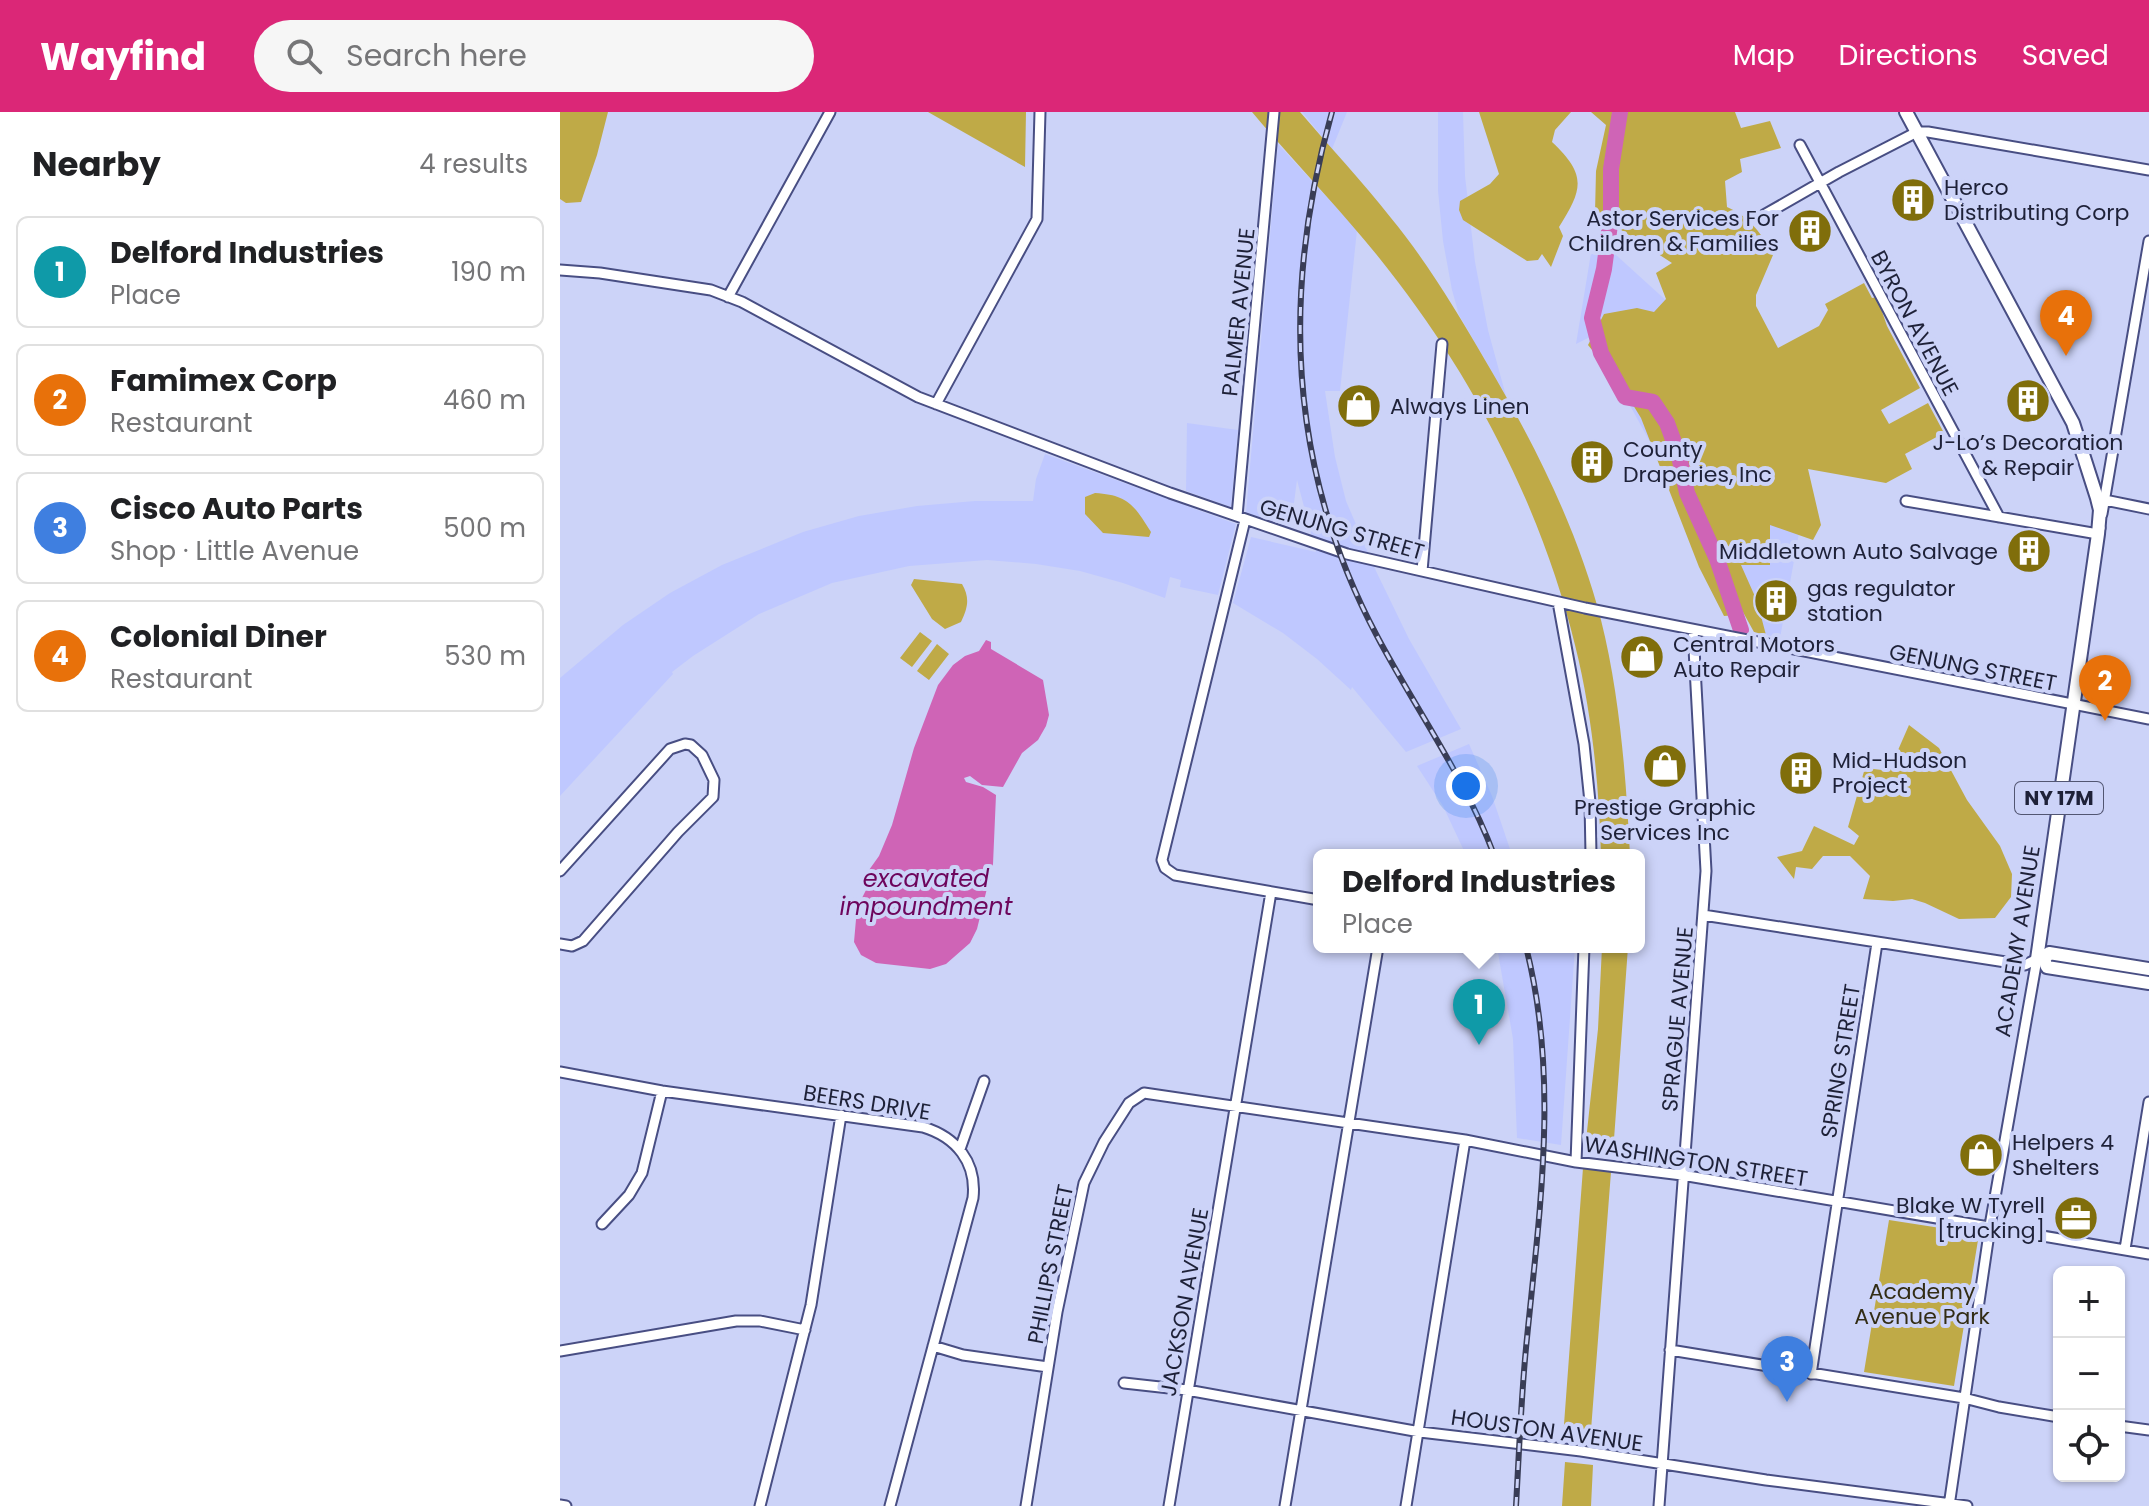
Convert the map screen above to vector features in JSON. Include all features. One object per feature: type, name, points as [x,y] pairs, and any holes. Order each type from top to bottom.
[{"type":"main road","name":"NY 17M","points":[[1906,112],[2073,423],[2101,499],[2098,534]]},
{"type":"main road","name":"ACADEMY AVENUE","points":[[2040,960],[2098,534]]},
{"type":"main road","points":[[2149,969],[2049,953],[2040,960],[2047,967],[2149,983]]},
{"type":"street","points":[[728,297],[830,112]]},
{"type":"street","points":[[936,404],[1037,219],[1040,112]]},
{"type":"street","name":"PALMER AVENUE","points":[[1241,518],[1274,112]]},
{"type":"street","points":[[1764,215],[1917,132],[2149,170]]},
{"type":"street","name":"BYRON AVENUE","points":[[1800,145],[1999,517]]},
{"type":"street","points":[[2149,241],[2101,499],[2149,509]]},
{"type":"street","name":"GENUNG STREET","points":[[560,270],[711,290],[936,404],[1241,518],[1347,554],[1693,630],[2149,719]]},
{"type":"street","points":[[1422,571],[1442,344]]},
{"type":"street","points":[[1906,501],[2098,534]]},
{"type":"street","points":[[1241,518],[1162,856],[1165,868],[1175,875],[1313,899]]},
{"type":"street","points":[[1558,602],[1584,744],[1591,849]]},
{"type":"street","name":"SPRAGUE AVENUE","points":[[1659,1506],[1706,871],[1693,630]]},
{"type":"street","points":[[560,871],[670,749],[691,745],[702,755],[714,780],[713,797],[678,832],[583,941],[572,946],[560,944]]},
{"type":"street","name":"JACKSON AVENUE","points":[[1169,1506],[1271,892]]},
{"type":"street","points":[[1703,915],[2025,965],[2040,960]]},
{"type":"street","name":"SPRING STREET","points":[[1811,1374],[1877,943]]},
{"type":"street","points":[[1285,1506],[1377,953]]},
{"type":"street","points":[[1576,1162],[1584,953]]},
{"type":"street","name":"ACADEMY AVENUE","points":[[1949,1505],[1990,1227],[2040,960]]},
{"type":"street","name":"BEERS DRIVE","points":[[560,1072],[662,1091],[923,1127],[942,1134],[960,1149]]},
{"type":"street","points":[[890,1506],[973,1198],[971,1171],[960,1149],[984,1081]]},
{"type":"street","points":[[602,1224],[629,1195],[642,1173],[662,1091]]},
{"type":"street","name":"PHILLIPS STREET","points":[[1026,1506],[1072,1231],[1084,1183],[1099,1150],[1129,1103],[1139,1095],[1150,1093],[1237,1105]]},
{"type":"street","points":[[2125,1249],[2149,1102]]},
{"type":"street","name":"WASHINGTON STREET","points":[[1237,1105],[1465,1140],[1576,1162],[1682,1175],[2149,1254]]},
{"type":"street","points":[[760,1506],[805,1330],[841,1115]]},
{"type":"street","points":[[1406,1506],[1465,1140]]},
{"type":"street","points":[[560,1351],[736,1321],[760,1321],[805,1330]]},
{"type":"street","points":[[933,1346],[963,1355],[1048,1367]]},
{"type":"street","points":[[1670,1350],[1964,1398],[2053,1416]]},
{"type":"street","name":"HOUSTON AVENUE","points":[[1124,1383],[1302,1409],[1420,1432],[1581,1451],[1967,1506]]},
{"type":"street","points":[[2125,1427],[2149,1430]]},
{"type":"street","points":[[560,1505],[566,1506]]},
{"type":"shaded area","points":[[1347,112],[1332,149],[1303,113]]},
{"type":"shaded area","points":[[1438,112],[1463,112],[1465,176],[1475,262],[1488,330],[1506,396],[1459,315],[1452,290],[1438,191]]},
{"type":"shaded area","points":[[1278,144],[1357,230],[1340,391],[1325,391],[1335,457],[1346,501],[1376,571],[1409,639],[1461,729],[1406,752],[1352,687],[1351,690],[1283,633],[1233,603],[1251,537],[1316,552],[1297,480],[1291,526],[1246,513]]},
{"type":"shaded area","points":[[1594,235],[1724,353],[1807,489],[1780,638],[1754,632],[1592,336],[1576,344]]},
{"type":"shaded area","points":[[1187,423],[1238,430],[1231,507],[1186,491]]},
{"type":"shaded area","points":[[1045,454],[1236,524],[1218,595],[1180,587],[1181,580],[1170,577],[1165,598],[1080,571],[987,560],[909,566],[832,583],[759,614],[672,672],[560,796],[560,678],[623,625],[670,593],[722,565],[803,532],[859,516],[917,506],[975,501],[1033,501],[1036,479]]},
{"type":"shaded area","points":[[1469,744],[1492,796],[1510,849],[1463,849],[1443,806],[1417,766]]},
{"type":"shaded area","points":[[1498,953],[1575,953],[1561,1145],[1517,1138],[1513,1039]]},
{"type":"green space","points":[[560,112],[608,112],[581,202],[566,203],[560,199]]},
{"type":"green space","points":[[928,112],[1026,112],[1025,167]]},
{"type":"green space","points":[[1252,112],[1300,112],[1369,191],[1441,287],[1536,453],[1580,552],[1601,620],[1621,737],[1630,849],[1601,849],[1594,749],[1575,645],[1562,596],[1526,501],[1505,454],[1455,365],[1428,323],[1363,238]]},
{"type":"green space","points":[[1479,112],[1571,112],[1555,130],[1552,142],[1576,173],[1577,192],[1559,227],[1563,236],[1551,267],[1542,254],[1538,260],[1527,261],[1463,220],[1460,201],[1490,184],[1499,174]]},
{"type":"green space","points":[[1591,112],[1735,112],[1741,128],[1770,121],[1781,148],[1740,159],[1742,172],[1725,181],[1727,207],[1754,227],[1773,255],[1756,295],[1756,306],[1778,348],[1819,326],[1828,310],[1825,304],[1864,283],[1872,298],[1877,297],[1887,326],[1920,388],[1881,410],[1889,424],[1928,403],[1944,433],[1905,454],[1912,469],[1886,483],[1808,469],[1821,525],[1813,540],[1770,525],[1770,565],[1741,565],[1757,601],[1766,635],[1754,632],[1738,603],[1736,615],[1724,616],[1699,567],[1641,418],[1622,387],[1588,345],[1604,314],[1637,308],[1654,312],[1666,299],[1656,273],[1672,263],[1595,213],[1596,171],[1606,125]]},
{"type":"green space","points":[[1095,493],[1115,496],[1129,503],[1151,532],[1149,537],[1103,533],[1085,514],[1085,497]]},
{"type":"green space","points":[[914,579],[962,584],[967,603],[961,622],[945,629],[932,619],[911,585]]},
{"type":"green space","points":[[920,632],[932,641],[912,667],[900,658]]},
{"type":"green space","points":[[937,644],[949,654],[929,680],[917,671]]},
{"type":"green space","points":[[1909,725],[1939,748],[1967,800],[2000,846],[2012,874],[2011,897],[1995,918],[1959,919],[1912,899],[1863,899],[1870,876],[1850,856],[1823,856],[1812,869],[1796,867],[1794,879],[1777,857],[1802,851],[1814,826],[1854,845],[1859,836],[1848,827],[1865,768],[1882,770],[1895,757]]},
{"type":"green space","points":[[1602,953],[1628,953],[1613,1153],[1585,1150],[1598,1029]]},
{"type":"green space","points":[[1583,1168],[1611,1172],[1590,1443],[1563,1438]]},
{"type":"green space","name":"Academy Avenue Park","points":[[1889,1220],[1979,1234],[1954,1386],[1864,1372]]},
{"type":"green space","points":[[1565,1462],[1593,1465],[1591,1506],[1562,1506]]},
{"type":"water","name":"excavated impoundment","points":[[986,640],[991,642],[991,649],[1043,680],[1049,715],[1038,740],[1022,753],[1003,787],[982,785],[970,776],[964,778],[966,782],[996,795],[993,864],[977,929],[970,943],[946,964],[930,969],[876,963],[861,955],[854,942],[857,908],[867,888],[869,870],[879,856],[892,825],[914,748],[938,685],[953,665],[979,651]]},
{"type":"waterway","points":[[1620,112],[1611,169],[1611,217],[1604,269],[1592,318],[1601,353],[1625,397],[1653,402],[1667,423],[1679,456],[1687,493],[1717,559],[1741,630]]},
{"type":"railway","points":[[1332,112],[1316,179],[1305,246],[1300,313],[1302,379],[1310,444],[1325,509],[1347,573],[1377,636],[1469,799],[1491,849]]},
{"type":"railway","points":[[1516,1506],[1524,1368],[1544,1147],[1542,1047],[1527,953]]},
{"type":"place","name":"Herco Distributing Corp","points":[[1913,200]]},
{"type":"place","name":"Astor Services For Children & Families","points":[[1810,231]]},
{"type":"place","name":"Colonial Diner","points":[[2066,356]]},
{"type":"place","name":"J-Lo’s Decoration & Repair","points":[[2028,401]]},
{"type":"place","name":"Always Linen","points":[[1359,406]]},
{"type":"place","name":"County Draperies, Inc","points":[[1592,462]]},
{"type":"place","name":"Middletown Auto Salvage","points":[[2029,551]]},
{"type":"place","name":"gas regulator station","points":[[1776,601]]},
{"type":"place","name":"Central Motors Auto Repair","points":[[1642,657]]},
{"type":"place","name":"Famimex Corp","points":[[2105,721]]},
{"type":"place","name":"Prestige Graphic Services Inc","points":[[1665,766]]},
{"type":"place","name":"Mid-Hudson Project","points":[[1801,773]]},
{"type":"place","name":"Delford Industries","points":[[1479,1045]]},
{"type":"place","name":"Helpers 4 Shelters","points":[[1981,1155]]},
{"type":"place","name":"Blake W Tyrell [trucking]","points":[[2076,1218]]},
{"type":"place","name":"Cisco Auto Parts","points":[[1787,1402]]}]
